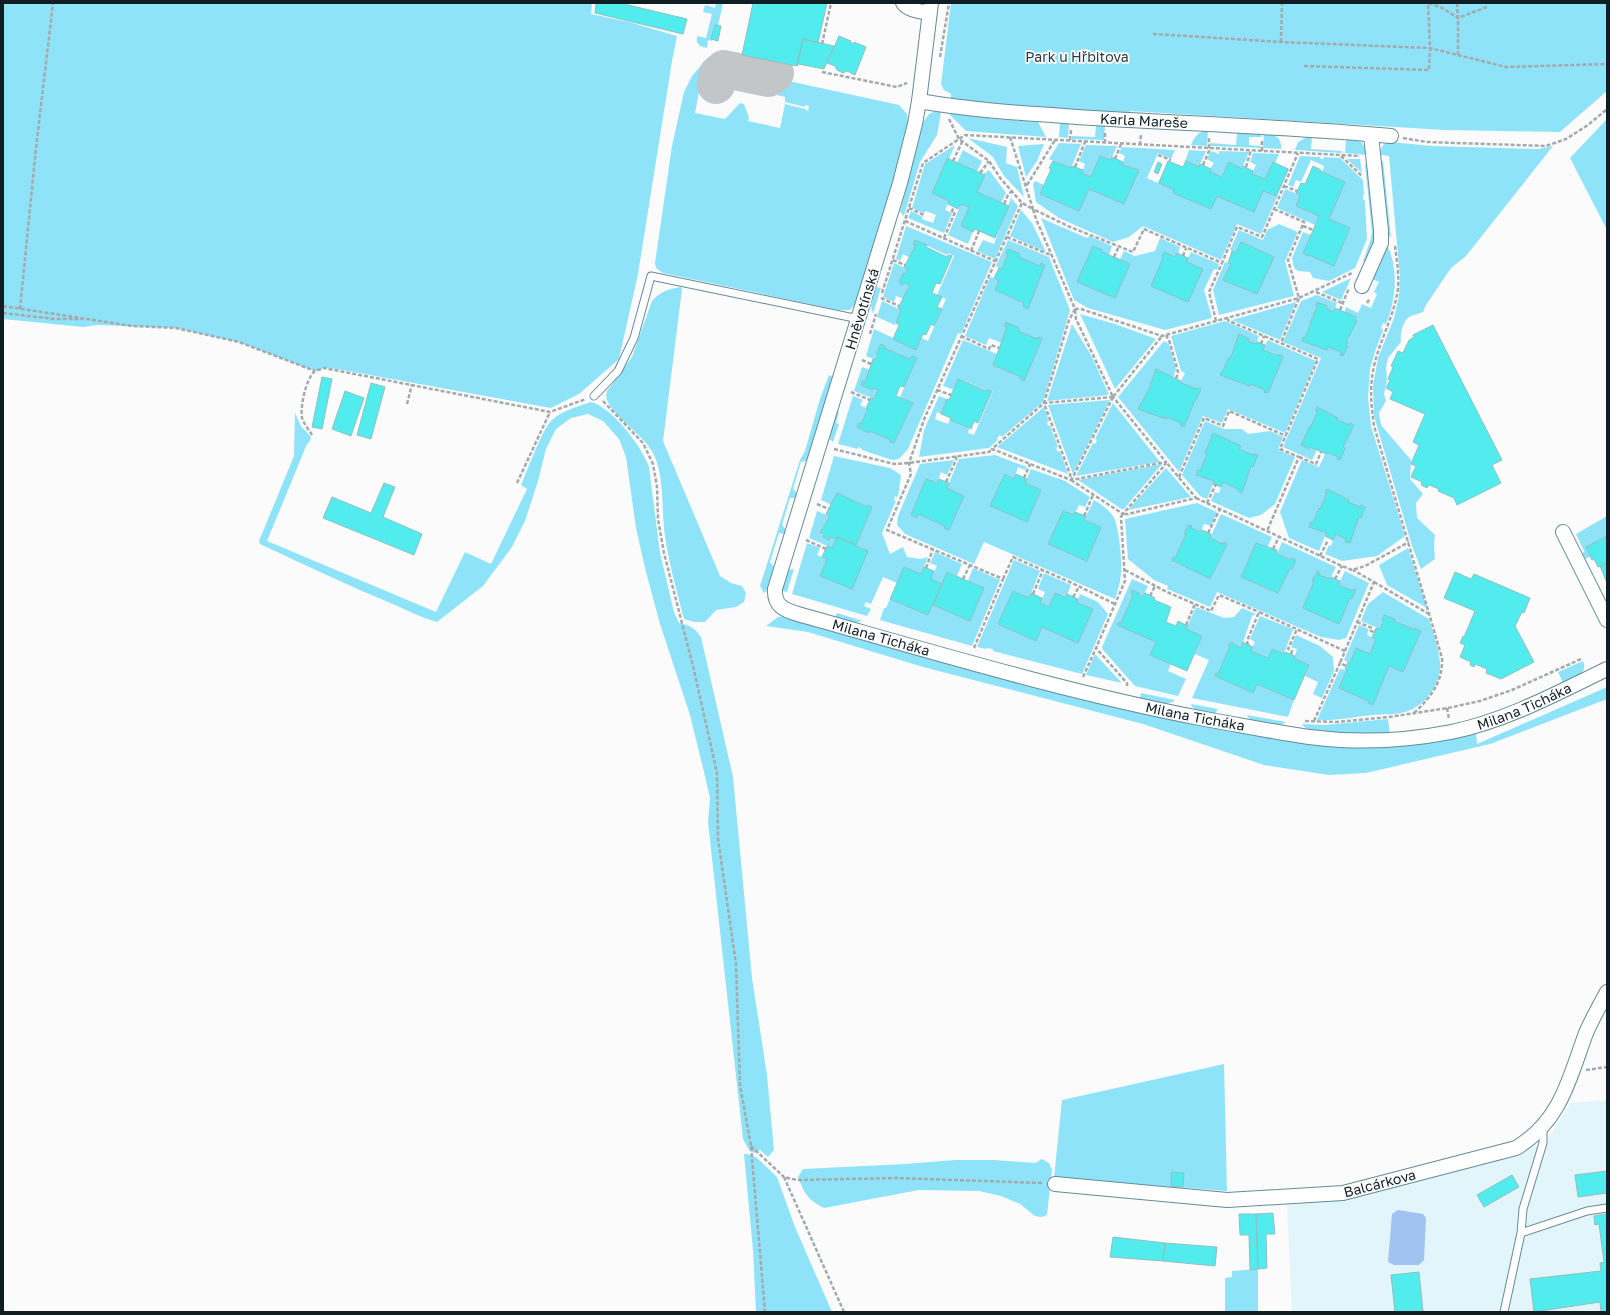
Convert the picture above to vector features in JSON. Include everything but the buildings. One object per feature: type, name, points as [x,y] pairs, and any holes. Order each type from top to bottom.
[{"type":"street","points":[[903,3],[915,10],[930,8]]},
{"type":"street","name":"Hněvotínská","points":[[782,608],[774,597],[775,589],[900,183],[915,124],[930,8]]},
{"type":"street","name":"Karla Mareše","points":[[919,101],[953,106],[1060,116],[1250,126],[1391,136]]},
{"type":"street","points":[[1356,281],[1381,243],[1371,135]]},
{"type":"street","points":[[1563,532],[1607,620]]},
{"type":"street","name":"Milana Ticháka","points":[[782,608],[923,650],[1105,698],[1265,730],[1322,738],[1361,740],[1389,739],[1461,730],[1528,707],[1607,669]]},
{"type":"street","name":"Balcárkova","points":[[1055,1184],[1227,1200],[1343,1193],[1516,1148],[1531,1139],[1543,1126],[1561,1101],[1587,1031],[1607,992]]},
{"type":"lane","points":[[594,396],[618,371],[634,338],[651,276],[859,319]]},
{"type":"lane","points":[[1504,1312],[1521,1233],[1523,1208],[1543,1143],[1543,1126]]},
{"type":"lane","points":[[1521,1233],[1587,1211],[1607,1208]]},
{"type":"path","points":[[20,309],[36,148],[53,3]]},
{"type":"path","points":[[822,44],[831,3]]},
{"type":"path","points":[[939,64],[949,3]]},
{"type":"path","points":[[1281,42],[1282,3]]},
{"type":"path","points":[[1304,66],[1428,70],[1430,48],[1428,3],[1442,8],[1458,18]]},
{"type":"path","points":[[1456,3],[1458,18],[1458,55]]},
{"type":"path","points":[[1458,18],[1487,7]]},
{"type":"path","points":[[1153,34],[1281,42],[1430,48],[1506,67],[1607,64]]},
{"type":"path","points":[[822,72],[897,87],[910,82]]},
{"type":"path","points":[[1391,136],[1427,142],[1546,146],[1566,139],[1607,110]]},
{"type":"path","points":[[945,112],[959,139],[989,161],[1001,179],[1022,203],[1033,209],[1133,252],[1144,229],[1222,263]]},
{"type":"path","points":[[1105,143],[1106,126]]},
{"type":"path","points":[[1203,165],[1209,148],[1210,131]]},
{"type":"path","points":[[1140,145],[1141,132]]},
{"type":"path","points":[[879,304],[923,163],[965,134],[1121,144],[1362,156]]},
{"type":"path","points":[[1010,137],[1027,185],[1036,219],[1075,309],[1076,319],[1113,397],[1196,498],[1352,570],[1430,614]]},
{"type":"path","points":[[1027,185],[1054,140]]},
{"type":"path","points":[[953,161],[962,142]]},
{"type":"path","points":[[1075,167],[1085,142]]},
{"type":"path","points":[[1115,159],[1121,144]]},
{"type":"path","points":[[1246,168],[1251,150]]},
{"type":"path","points":[[1216,321],[1209,292],[1238,227],[1262,237],[1298,153]]},
{"type":"path","points":[[1158,155],[1171,160]]},
{"type":"path","points":[[1341,156],[1364,178]]},
{"type":"path","points":[[980,173],[989,161]]},
{"type":"path","points":[[1284,186],[1297,191]]},
{"type":"path","points":[[1004,204],[1008,195],[1012,191]]},
{"type":"path","points":[[1003,579],[887,530],[911,474],[909,464],[925,417],[1022,203]]},
{"type":"path","points":[[944,238],[955,212],[952,211],[954,207]]},
{"type":"path","points":[[909,208],[924,215]]},
{"type":"path","points":[[1274,209],[1304,222],[1288,260],[1300,298],[1281,343]]},
{"type":"path","points":[[905,221],[995,261]]},
{"type":"path","points":[[1303,226],[1313,230]]},
{"type":"path","points":[[971,250],[979,231]]},
{"type":"path","points":[[1007,237],[1051,254]]},
{"type":"path","points":[[1394,239],[1398,274],[1397,294],[1392,314],[1375,361],[1370,397],[1374,426],[1442,658],[1442,673],[1434,692],[1414,714]]},
{"type":"path","points":[[1114,257],[1119,246]]},
{"type":"path","points":[[1183,256],[1186,248]]},
{"type":"path","points":[[1225,255],[1230,257]]},
{"type":"path","points":[[893,260],[905,265]]},
{"type":"path","points":[[991,270],[996,273]]},
{"type":"path","points":[[1075,309],[1081,309],[1164,335],[1300,298],[1352,273],[1356,281],[1342,303],[1340,310]]},
{"type":"path","points":[[1316,291],[1342,303]]},
{"type":"path","points":[[881,298],[899,306]]},
{"type":"path","points":[[3,306],[132,326],[176,328],[239,342],[315,371],[324,368],[337,370],[550,412],[594,396],[607,404],[643,443],[653,464],[657,487],[658,519],[664,554],[693,666],[717,773],[718,838],[736,964],[740,1085],[751,1146],[765,1312]]},
{"type":"path","points":[[834,450],[894,464],[909,464],[989,452],[1044,403],[1069,320],[1075,309]]},
{"type":"path","points":[[868,340],[877,311]]},
{"type":"path","points":[[3,313],[55,319],[92,319]]},
{"type":"path","points":[[1227,318],[1228,321],[1318,360],[1280,449],[1316,464],[1321,452]]},
{"type":"path","points":[[1164,335],[1170,343],[1178,372],[1176,379]]},
{"type":"path","points":[[1071,480],[1113,397],[1164,335]]},
{"type":"path","points":[[961,336],[989,348],[991,345],[999,348]]},
{"type":"path","points":[[1261,344],[1264,336]]},
{"type":"path","points":[[862,360],[870,364]]},
{"type":"path","points":[[312,434],[302,419],[302,404],[306,388],[315,371]]},
{"type":"path","points":[[407,404],[412,384]]},
{"type":"path","points":[[937,390],[951,395]]},
{"type":"path","points":[[851,392],[870,400]]},
{"type":"path","points":[[1044,403],[1113,397]]},
{"type":"path","points":[[1044,403],[1071,480]]},
{"type":"path","points":[[1178,477],[1204,418],[1223,426],[1229,411],[1286,436]]},
{"type":"path","points":[[517,484],[550,412]]},
{"type":"path","points":[[992,449],[1071,480],[1123,514],[1196,498]]},
{"type":"path","points":[[946,482],[956,460],[956,456]]},
{"type":"path","points":[[1267,531],[1300,457]]},
{"type":"path","points":[[1071,480],[1166,462]]},
{"type":"path","points":[[1076,676],[1084,678],[1125,581],[1121,518],[1166,462]]},
{"type":"path","points":[[1024,478],[1030,464]]},
{"type":"path","points":[[1207,503],[1216,484]]},
{"type":"path","points":[[1084,516],[1093,495]]},
{"type":"path","points":[[817,504],[828,509]]},
{"type":"path","points":[[1208,533],[1220,509]]},
{"type":"path","points":[[1273,549],[1279,537]]},
{"type":"path","points":[[806,540],[826,548]]},
{"type":"path","points":[[1320,556],[1328,540]]},
{"type":"path","points":[[1352,570],[1365,566],[1408,542]]},
{"type":"path","points":[[926,568],[933,549]]},
{"type":"path","points":[[974,648],[1013,557],[1115,604]]},
{"type":"path","points":[[963,579],[970,565]]},
{"type":"path","points":[[1335,579],[1342,566]]},
{"type":"path","points":[[1033,594],[1043,570]]},
{"type":"path","points":[[1125,570],[1155,586],[1211,610],[1219,595],[1345,651]]},
{"type":"path","points":[[1314,721],[1374,582]]},
{"type":"path","points":[[1150,596],[1155,586]]},
{"type":"path","points":[[1073,597],[1079,587]]},
{"type":"path","points":[[1186,625],[1195,604]]},
{"type":"path","points":[[1248,645],[1247,641],[1259,612]]},
{"type":"path","points":[[1357,622],[1372,628],[1371,631],[1374,632]]},
{"type":"path","points":[[1291,654],[1292,651],[1288,649],[1297,629]]},
{"type":"path","points":[[967,646],[981,650]]},
{"type":"path","points":[[1096,648],[1127,683],[1127,687]]},
{"type":"path","points":[[1302,721],[1337,722],[1414,714],[1480,701],[1512,690],[1582,659]]},
{"type":"path","points":[[1340,663],[1346,666]]},
{"type":"path","points":[[1120,686],[1134,689]]},
{"type":"path","points":[[1447,708],[1450,725]]},
{"type":"path","points":[[751,1146],[784,1177],[844,1312]]},
{"type":"path","points":[[784,1177],[797,1180],[896,1178],[1055,1184]]},
{"type":"shaded area","points":[[1607,1100],[1607,1312],[1292,1312],[1287,1204],[1391,1188],[1545,1144],[1570,1103]]},
{"type":"shaded area","points":[[1398,1210],[1423,1214],[1426,1218],[1424,1260],[1419,1265],[1394,1265],[1388,1262],[1392,1214]]},
{"type":"green space","points":[[3,3],[592,3],[591,14],[629,22],[677,36],[638,274],[619,359],[579,394],[551,408],[337,369],[324,368],[315,371],[239,342],[176,328],[98,325],[83,327],[3,319]]},
{"type":"green space","points":[[716,3],[723,3],[718,26],[715,25],[712,41],[708,40],[707,48],[697,42],[697,36],[706,38],[712,14],[703,12],[705,5],[715,8]]},
{"type":"green space","name":"Park u Hřbitova","points":[[951,3],[1607,3],[1607,91],[1560,132],[1445,130],[1130,111],[1129,115],[951,100],[951,94],[944,90],[941,84]]},
{"type":"green space","points":[[703,63],[714,64],[710,84],[701,82],[695,113],[725,119],[740,103],[744,104],[749,118],[748,121],[780,128],[785,104],[808,111],[809,106],[805,105],[805,107],[785,102],[785,97],[777,95],[779,87],[784,80],[899,105],[907,114],[908,122],[906,133],[893,181],[856,303],[850,310],[838,310],[663,273],[656,268],[655,263],[672,146],[684,92],[692,76]]},
{"type":"green space","points":[[728,76],[763,83],[765,87],[764,92],[751,90],[751,87],[746,85],[745,91],[722,87],[724,79]]},
{"type":"green space","points":[[936,111],[941,112],[937,135],[920,162],[904,216],[900,212],[923,122],[929,114]]},
{"type":"green space","points":[[950,113],[995,119],[1038,122],[1046,137],[966,131],[950,115]]},
{"type":"green space","points":[[1607,119],[1607,230],[1570,158]]},
{"type":"green space","points":[[1060,123],[1069,124],[1068,138],[1059,137]]},
{"type":"green space","points":[[1096,126],[1105,126],[1104,140],[1072,139],[1072,136],[1095,137]]},
{"type":"green space","points":[[1208,131],[1207,146],[1191,145],[1197,135]]},
{"type":"green space","points":[[1237,133],[1261,134],[1261,137],[1249,137],[1249,145],[1261,146],[1261,148],[1210,146],[1210,143],[1236,145]]},
{"type":"green space","points":[[1264,134],[1277,137],[1281,145],[1281,149],[1263,148]]},
{"type":"green space","points":[[1307,137],[1312,137],[1311,149],[1342,151],[1342,153],[1295,150],[1298,142]]},
{"type":"green space","points":[[968,138],[1007,147],[1006,163],[1017,167],[1024,197],[1004,176],[993,157]]},
{"type":"green space","points":[[1346,139],[1360,142],[1364,146],[1367,155],[1345,153]]},
{"type":"green space","points":[[1390,142],[1432,146],[1538,149],[1553,146],[1466,256],[1451,268],[1426,305],[1423,312],[1411,316],[1406,320],[1402,329],[1401,342],[1388,358],[1386,367],[1387,380],[1384,394],[1386,401],[1379,413],[1381,425],[1411,460],[1410,479],[1423,494],[1416,503],[1417,518],[1435,535],[1435,559],[1421,569],[1412,546],[1374,416],[1373,385],[1378,358],[1394,318],[1399,296],[1400,277],[1389,156],[1381,155],[1381,149],[1384,144]]},
{"type":"green space","points":[[1059,143],[1081,144],[1071,168],[1049,159]]},
{"type":"green space","points":[[1044,144],[1037,161],[1026,177],[1018,146]]},
{"type":"green space","points":[[955,145],[949,159],[946,159],[932,193],[949,201],[945,210],[952,213],[944,233],[908,218],[911,211],[923,217],[922,219],[933,223],[936,215],[926,211],[924,213],[912,208],[925,164]]},
{"type":"green space","points":[[1086,145],[1117,146],[1112,157],[1123,162],[1125,156],[1119,153],[1122,147],[1175,150],[1171,159],[1158,153],[1147,178],[1158,183],[1168,161],[1183,167],[1189,150],[1206,151],[1200,164],[1210,169],[1214,163],[1207,159],[1211,151],[1219,154],[1219,151],[1249,152],[1243,166],[1253,171],[1256,165],[1250,162],[1253,153],[1279,154],[1275,163],[1289,169],[1261,234],[1237,224],[1221,260],[1143,226],[1129,237],[1113,242],[1059,218],[1036,202],[1033,184],[1035,181],[1044,185],[1040,194],[1079,211],[1089,189],[1124,204],[1139,170],[1129,168],[1100,156],[1091,177],[1082,173],[1085,164],[1079,161]]},
{"type":"green space","points":[[963,150],[982,161],[977,171],[957,163]]},
{"type":"green space","points":[[1300,156],[1320,157],[1321,159],[1324,157],[1340,158],[1363,180],[1363,199],[1365,201],[1367,239],[1355,268],[1329,281],[1313,278],[1310,272],[1298,271],[1294,268],[1292,258],[1303,232],[1311,235],[1303,254],[1334,265],[1350,229],[1329,219],[1345,182],[1322,172],[1324,166],[1311,160],[1301,182],[1296,180],[1293,187],[1288,185]]},
{"type":"green space","points":[[1347,159],[1360,159],[1362,173]]},
{"type":"green space","points":[[1381,161],[1383,161],[1391,238],[1388,234]]},
{"type":"green space","points":[[1365,164],[1368,164],[1374,240],[1365,262],[1363,261],[1372,232]]},
{"type":"green space","points":[[989,170],[1006,193],[1001,203],[977,192],[984,174]]},
{"type":"green space","points":[[1285,189],[1300,195],[1296,206],[1319,216],[1315,225],[1277,208]]},
{"type":"green space","points":[[1011,198],[1018,206],[995,259],[977,251],[983,240],[994,244]]},
{"type":"green space","points":[[961,204],[969,207],[961,226],[973,232],[968,244],[948,235]]},
{"type":"green space","points":[[1021,210],[1032,223],[1046,252],[1010,236]]},
{"type":"green space","points":[[1041,218],[1087,238],[1089,236],[1112,246],[1109,255],[1120,259],[1124,251],[1135,256],[1155,251],[1160,238],[1180,247],[1178,254],[1188,258],[1191,252],[1219,264],[1217,270],[1214,269],[1204,290],[1212,318],[1165,330],[1088,308],[1074,300]]},
{"type":"green space","points":[[1279,224],[1298,232],[1285,261],[1294,296],[1219,315],[1213,290],[1225,262],[1231,264],[1236,253],[1230,250],[1239,230],[1263,240],[1267,230]]},
{"type":"green space","points":[[906,226],[992,262],[961,334],[958,333],[908,449],[899,459],[892,460],[862,450],[859,447],[858,449],[838,444],[853,396],[863,400],[860,405],[868,409],[861,424],[859,423],[857,427],[869,433],[870,431],[894,443],[913,404],[900,397],[917,358],[912,356],[910,359],[884,348],[885,346],[881,344],[876,354],[878,355],[876,360],[866,356],[874,329],[916,349],[922,338],[928,341],[946,299],[937,295],[954,256],[948,253],[947,255],[915,240],[913,244],[916,245],[910,258],[903,254],[900,261],[896,259]]},
{"type":"green space","points":[[1008,240],[1049,257],[1070,310],[1043,402],[1002,437],[1000,435],[997,438],[998,440],[989,448],[919,457],[924,430],[939,396],[947,399],[941,414],[937,412],[935,419],[948,424],[950,420],[969,429],[968,433],[974,435],[993,391],[987,388],[986,390],[959,379],[954,390],[943,386],[963,340],[997,354],[1002,343],[989,338],[986,345],[965,336],[990,277],[994,278],[999,268],[996,266]]},
{"type":"green space","points":[[1387,245],[1391,254],[1395,274],[1394,295],[1386,324],[1383,323],[1381,328],[1383,330],[1370,369],[1368,397],[1371,426],[1405,536],[1377,556],[1342,561],[1325,554],[1329,545],[1331,546],[1333,540],[1325,536],[1319,551],[1289,538],[1280,512],[1302,460],[1319,467],[1325,454],[1317,450],[1312,460],[1283,447],[1321,358],[1283,342],[1301,301],[1317,295],[1337,303],[1334,310],[1344,314],[1346,307],[1358,313],[1362,304],[1371,308],[1377,294],[1374,292],[1379,282],[1372,279]]},
{"type":"green space","points":[[894,263],[908,269],[905,274],[903,273],[899,283],[903,285],[904,283],[910,285],[904,299],[896,296],[894,302],[883,297]]},
{"type":"green space","points":[[1351,278],[1341,300],[1322,292]]},
{"type":"green space","points":[[681,287],[682,289],[663,441],[720,576],[731,583],[742,586],[746,593],[744,602],[736,607],[716,610],[705,622],[694,622],[684,619],[673,578],[667,546],[660,474],[654,455],[644,440],[616,414],[606,397],[607,391],[632,357],[652,301],[665,291]]},
{"type":"green space","points":[[876,287],[881,288],[873,314],[871,306]]},
{"type":"green space","points":[[882,301],[901,310],[895,325],[877,317]]},
{"type":"green space","points":[[1296,302],[1280,340],[1232,320]]},
{"type":"green space","points":[[1080,314],[1115,324],[1156,339],[1115,389]]},
{"type":"green space","points":[[1225,321],[1259,336],[1257,341],[1265,345],[1268,340],[1316,361],[1285,433],[1228,409],[1222,423],[1203,416],[1179,472],[1118,397],[1164,341],[1169,344],[1176,370],[1173,378],[1181,381],[1185,373],[1181,371],[1171,336]]},
{"type":"green space","points":[[1072,324],[1092,357],[1109,395],[1047,401]]},
{"type":"green space","points":[[862,367],[870,370],[865,382],[862,381],[861,385],[872,390],[874,388],[878,390],[874,399],[854,391]]},
{"type":"green space","points":[[829,375],[833,377],[807,461],[801,462],[793,489],[797,493],[796,498],[790,498],[782,525],[786,530],[784,534],[779,533],[770,562],[774,567],[766,592],[764,593],[760,586]]},
{"type":"green space","points":[[1110,400],[1073,474],[1048,405]]},
{"type":"green space","points":[[591,402],[599,405],[617,419],[640,449],[649,467],[660,553],[674,612],[679,623],[692,627],[701,637],[733,777],[752,978],[767,1075],[774,1150],[768,1157],[760,1150],[754,1153],[749,1150],[743,1139],[708,822],[710,798],[690,715],[660,624],[645,568],[636,528],[626,457],[619,439],[603,421],[588,414],[571,418],[556,429],[546,449],[538,481],[525,521],[512,547],[483,586],[437,622],[327,575],[260,544],[259,541],[294,456],[295,413],[301,426],[311,437],[267,541],[436,612],[465,552],[491,564],[527,489],[521,485],[539,441],[548,425],[560,414]]},
{"type":"green space","points":[[1113,403],[1160,462],[1076,476],[1093,443],[1095,444],[1097,440],[1095,439]]},
{"type":"green space","points":[[1044,407],[1049,421],[1047,422],[1048,426],[1050,425],[1058,447],[1056,448],[1058,452],[1060,451],[1068,474],[997,447]]},
{"type":"green space","points":[[837,411],[839,412],[836,423],[839,424],[833,442],[829,439]]},
{"type":"green space","points":[[1205,421],[1224,429],[1242,429],[1248,434],[1270,431],[1283,437],[1278,450],[1295,457],[1275,504],[1261,515],[1249,518],[1211,501],[1215,492],[1219,493],[1221,487],[1213,484],[1207,499],[1200,496],[1182,475]]},
{"type":"green space","points":[[995,455],[1027,467],[1025,470],[1018,467],[1014,479],[1003,474],[990,506],[1027,522],[1041,490],[1025,483],[1031,469],[1065,481],[1090,497],[1085,507],[1079,505],[1074,515],[1063,511],[1048,544],[1087,561],[1101,527],[1084,520],[1094,500],[1111,513],[1117,527],[1121,559],[1120,578],[1115,599],[984,542],[974,564],[905,534],[897,525],[898,516],[920,464],[954,460],[947,475],[941,472],[937,483],[926,479],[911,515],[917,518],[918,514],[945,526],[945,528],[949,530],[964,496],[947,488],[959,459]]},
{"type":"green space","points":[[834,456],[890,468],[901,475],[898,497],[895,496],[894,500],[896,501],[882,533],[890,554],[903,547],[907,557],[921,559],[928,557],[921,574],[904,567],[897,583],[883,577],[871,604],[866,602],[864,606],[871,609],[867,616],[792,594],[807,543],[820,548],[817,555],[827,559],[820,576],[851,589],[868,551],[856,545],[872,507],[868,505],[867,507],[837,493],[832,505],[821,500]]},
{"type":"green space","points":[[1162,464],[1123,510],[1078,480]]},
{"type":"green space","points":[[1166,468],[1191,497],[1128,510]]},
{"type":"green space","points":[[1197,503],[1217,512],[1211,526],[1204,524],[1201,532],[1191,528],[1191,526],[1188,525],[1184,533],[1186,534],[1175,558],[1173,557],[1172,562],[1212,579],[1227,544],[1224,542],[1223,544],[1210,538],[1221,514],[1272,537],[1267,548],[1256,543],[1241,577],[1278,593],[1290,568],[1292,569],[1296,560],[1292,558],[1291,560],[1277,554],[1282,542],[1336,567],[1330,579],[1319,575],[1320,573],[1316,571],[1314,581],[1303,608],[1339,623],[1350,598],[1352,599],[1356,591],[1338,585],[1345,571],[1369,583],[1346,638],[1339,640],[1321,637],[1217,592],[1210,607],[1167,589],[1168,586],[1154,580],[1128,559],[1125,519]]},
{"type":"green space","points":[[817,511],[830,516],[820,533],[829,539],[830,537],[836,539],[832,548],[809,538]]},
{"type":"green space","points":[[1607,516],[1607,536],[1591,556],[1583,560],[1581,556],[1584,551],[1576,534]]},
{"type":"green space","points":[[1408,548],[1427,608],[1387,585],[1379,565]]},
{"type":"green space","points":[[935,552],[962,564],[957,576],[947,572],[942,584],[931,579],[937,566],[930,563]]},
{"type":"green space","points":[[1014,560],[1040,571],[1029,598],[1013,591],[998,624],[1042,627],[1078,643],[1093,609],[1077,603],[1080,594],[1098,602],[1108,614],[1082,674],[993,651],[993,649],[977,647]]},
{"type":"green space","points":[[973,568],[1000,580],[972,646],[880,620],[884,608],[886,608],[890,599],[928,615],[933,605],[970,621],[984,588],[968,581]]},
{"type":"green space","points":[[794,569],[787,592],[782,591],[788,570]]},
{"type":"green space","points":[[1044,573],[1071,585],[1066,598],[1055,593],[1049,607],[1040,603],[1045,592],[1038,589]]},
{"type":"green space","points":[[1132,579],[1148,586],[1143,597],[1139,595],[1139,593],[1132,591],[1131,594],[1133,595],[1121,623],[1119,622],[1156,642],[1150,655],[1171,664],[1168,671],[1186,679],[1178,696],[1135,686],[1103,650],[1102,647]]},
{"type":"green space","points":[[1383,592],[1429,619],[1437,646],[1440,663],[1440,670],[1436,685],[1421,704],[1408,711],[1395,714],[1317,720],[1340,669],[1347,670],[1369,701],[1368,703],[1372,705],[1389,666],[1403,672],[1421,631],[1394,621],[1394,619],[1384,615],[1382,620],[1384,621],[1380,629],[1361,621],[1368,604]]},
{"type":"green space","points":[[1196,607],[1224,618],[1234,617],[1242,608],[1256,614],[1252,616],[1241,648],[1236,646],[1237,644],[1229,642],[1228,645],[1230,646],[1218,674],[1216,673],[1215,676],[1253,693],[1257,684],[1294,700],[1288,717],[1192,698],[1209,660],[1195,654],[1202,636],[1186,629]]},
{"type":"green space","points":[[837,613],[863,621],[853,623],[835,617]]},
{"type":"green space","points":[[784,616],[933,660],[1034,687],[1271,737],[1476,732],[1477,744],[1607,687],[1607,699],[1490,744],[1366,773],[1329,775],[1264,765],[1143,724],[923,667],[808,632],[766,626],[778,617]]},
{"type":"green space","points":[[1260,616],[1293,629],[1284,654],[1272,649],[1268,658],[1251,651],[1255,642],[1250,639]]},
{"type":"green space","points":[[1359,625],[1369,629],[1367,635],[1376,639],[1370,654],[1356,648],[1350,663],[1344,660]]},
{"type":"green space","points":[[1296,635],[1320,646],[1333,657],[1334,671],[1322,698],[1313,694],[1318,682],[1305,676],[1309,665],[1294,658],[1297,649],[1291,647]]},
{"type":"green space","points":[[1095,654],[1122,683],[1086,675]]},
{"type":"green space","points":[[1583,661],[1584,669],[1582,672],[1563,683],[1558,672]]},
{"type":"green space","points":[[1141,693],[1175,700],[1167,703],[1158,703],[1140,698]]},
{"type":"green space","points":[[1191,704],[1218,709],[1215,714],[1198,711]]},
{"type":"green space","points":[[1247,715],[1286,722],[1282,725],[1251,720]]},
{"type":"green space","points":[[1388,719],[1390,733],[1322,732],[1306,728],[1302,724],[1324,725]]},
{"type":"green space","points":[[1224,1064],[1227,1191],[1054,1178],[1062,1100]]},
{"type":"green space","points":[[744,1154],[756,1157],[777,1177],[795,1227],[832,1312],[756,1312],[753,1250]]},
{"type":"green space","points":[[1042,1159],[1049,1163],[1052,1170],[1047,1215],[1042,1217],[1035,1216],[1020,1204],[1001,1196],[979,1191],[919,1190],[824,1208],[807,1196],[798,1177],[803,1169],[955,1160],[994,1160],[1035,1163]]},
{"type":"green space","points":[[1258,1269],[1258,1312],[1225,1312],[1225,1278],[1232,1277],[1232,1271]]},
{"type":"taxiway","points":[[716,85],[718,74],[724,69],[768,78],[775,73]]}]
